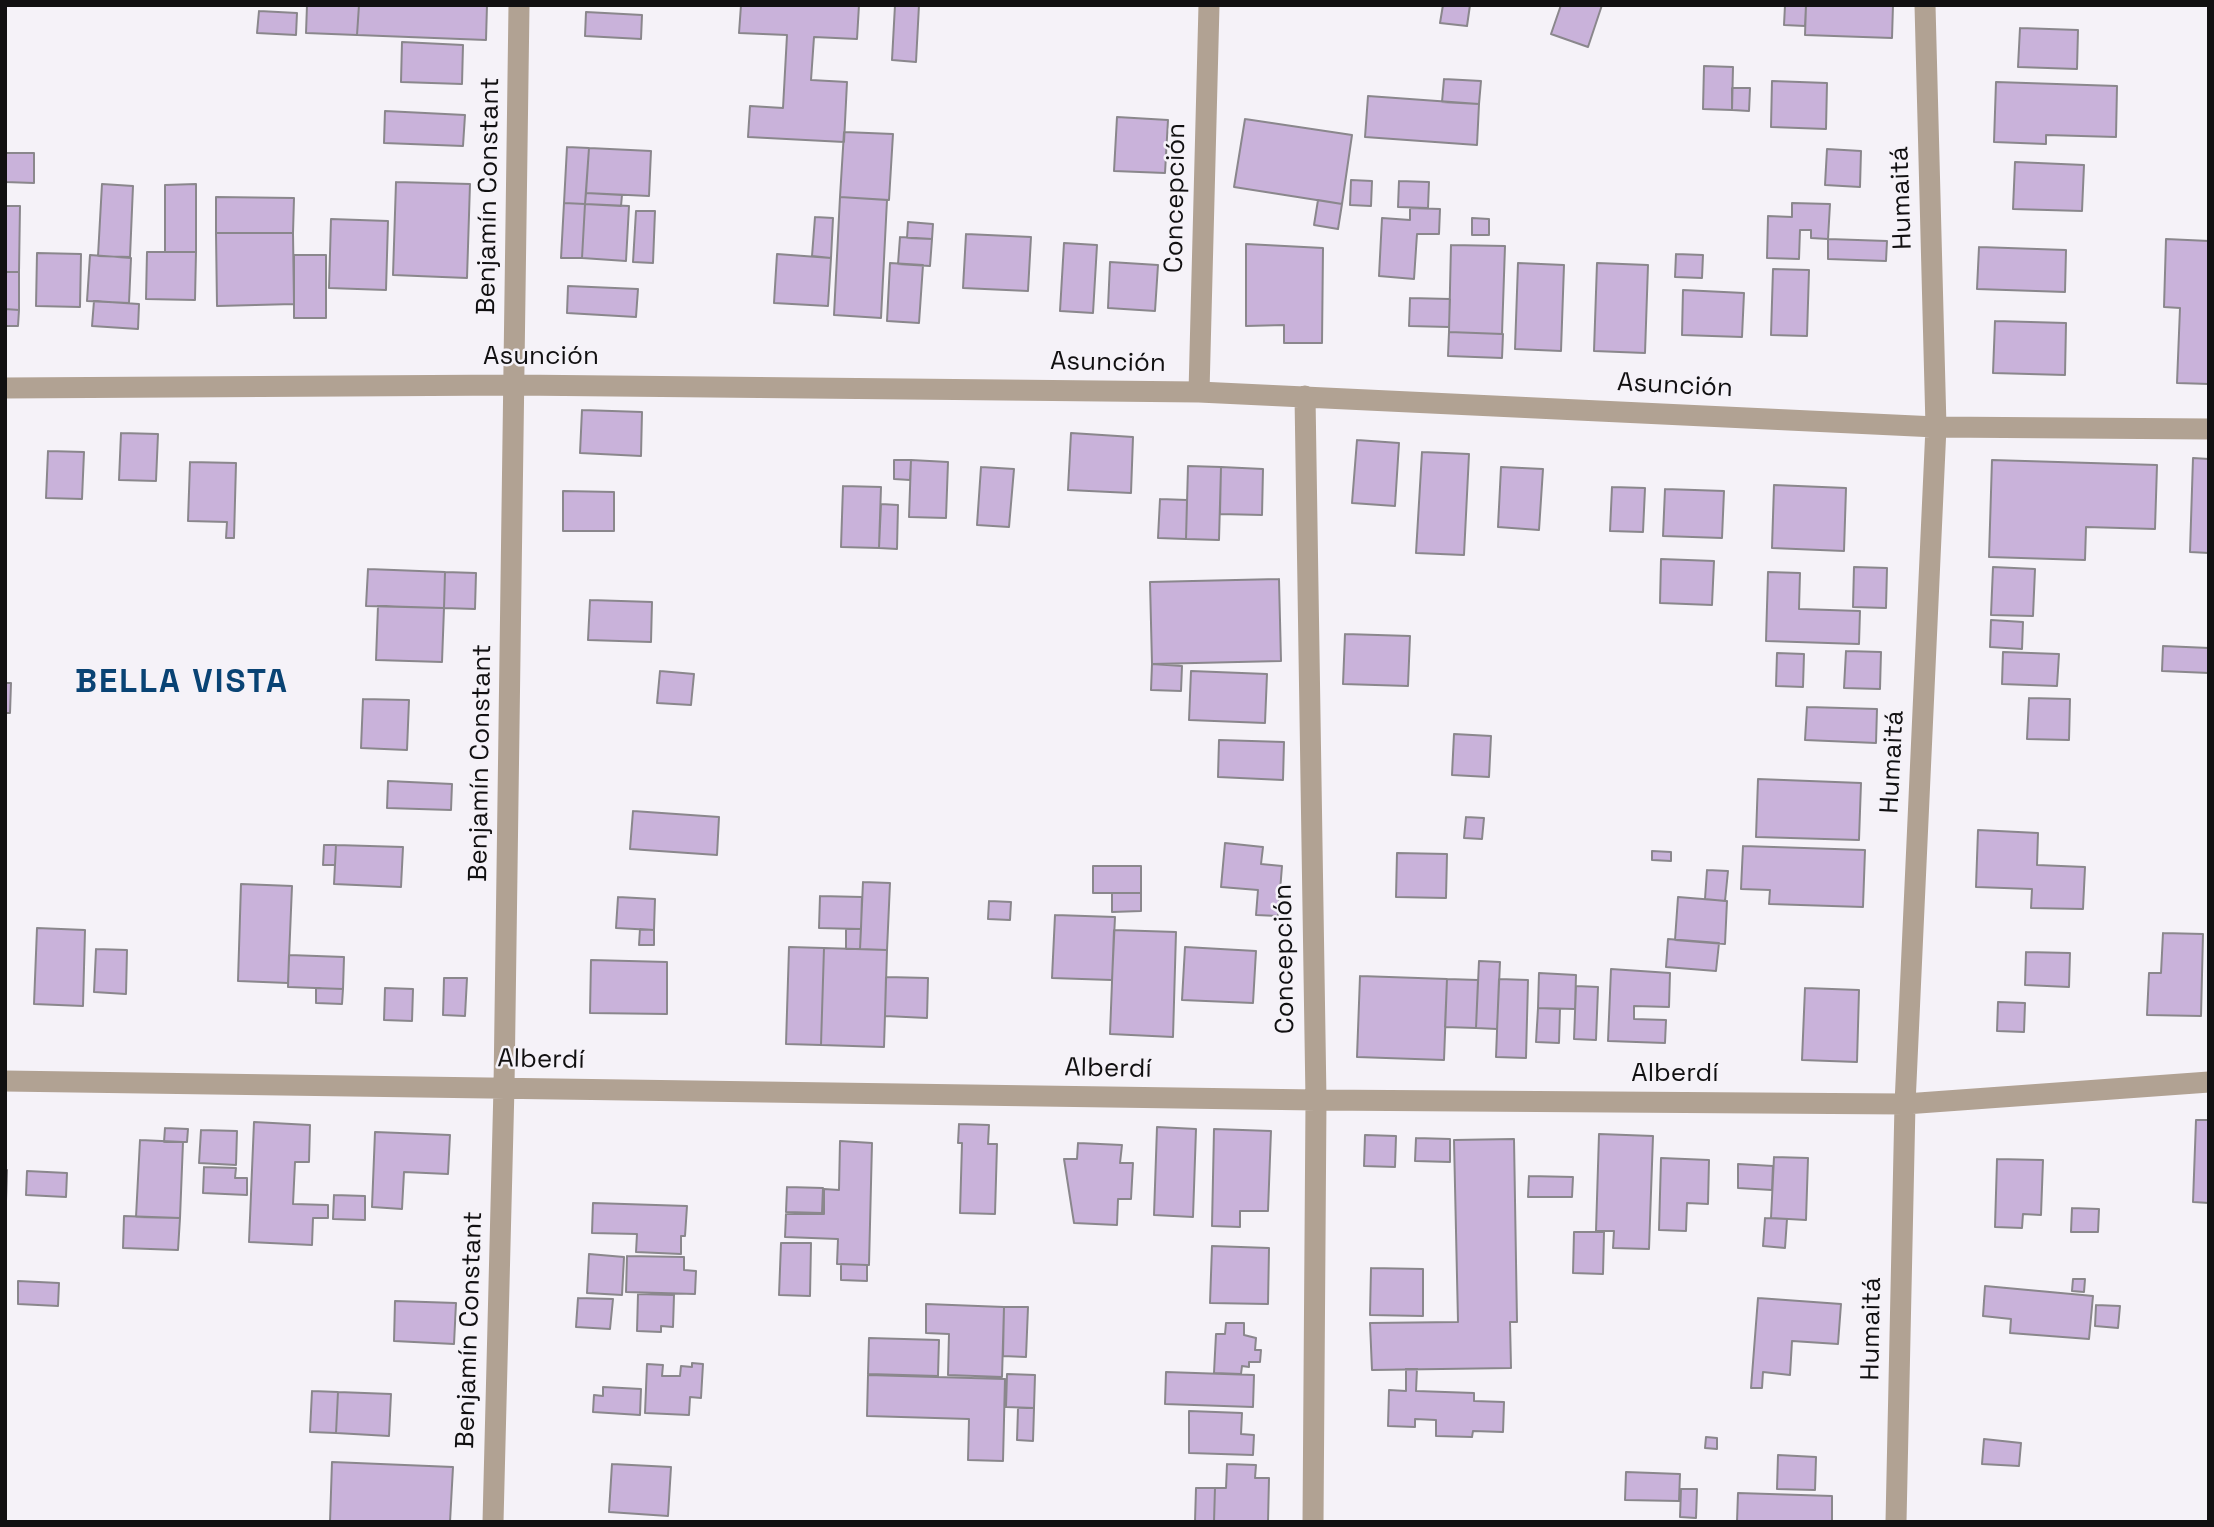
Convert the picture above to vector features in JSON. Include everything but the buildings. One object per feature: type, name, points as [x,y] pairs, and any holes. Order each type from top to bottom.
[{"type":"street","name":"Benjamín Constant","points":[[493,1522],[504,1087],[519,5]]},
{"type":"street","name":"Concepción","points":[[1199,392],[1209,5]]},
{"type":"street","name":"Humaitá","points":[[1896,1522],[1905,1104],[1936,427],[1925,5]]},
{"type":"street","name":"Asunción","points":[[5,388],[515,385],[1199,392],[1936,427],[2209,429]]},
{"type":"street","name":"Concepción","points":[[1305,396],[1316,1100],[1313,1522]]},
{"type":"street","name":"Alberdí","points":[[5,1081],[1316,1100],[1905,1104],[2209,1082]]},
{"type":"district","name":"BELLA VISTA","points":[[182,683]]}]
